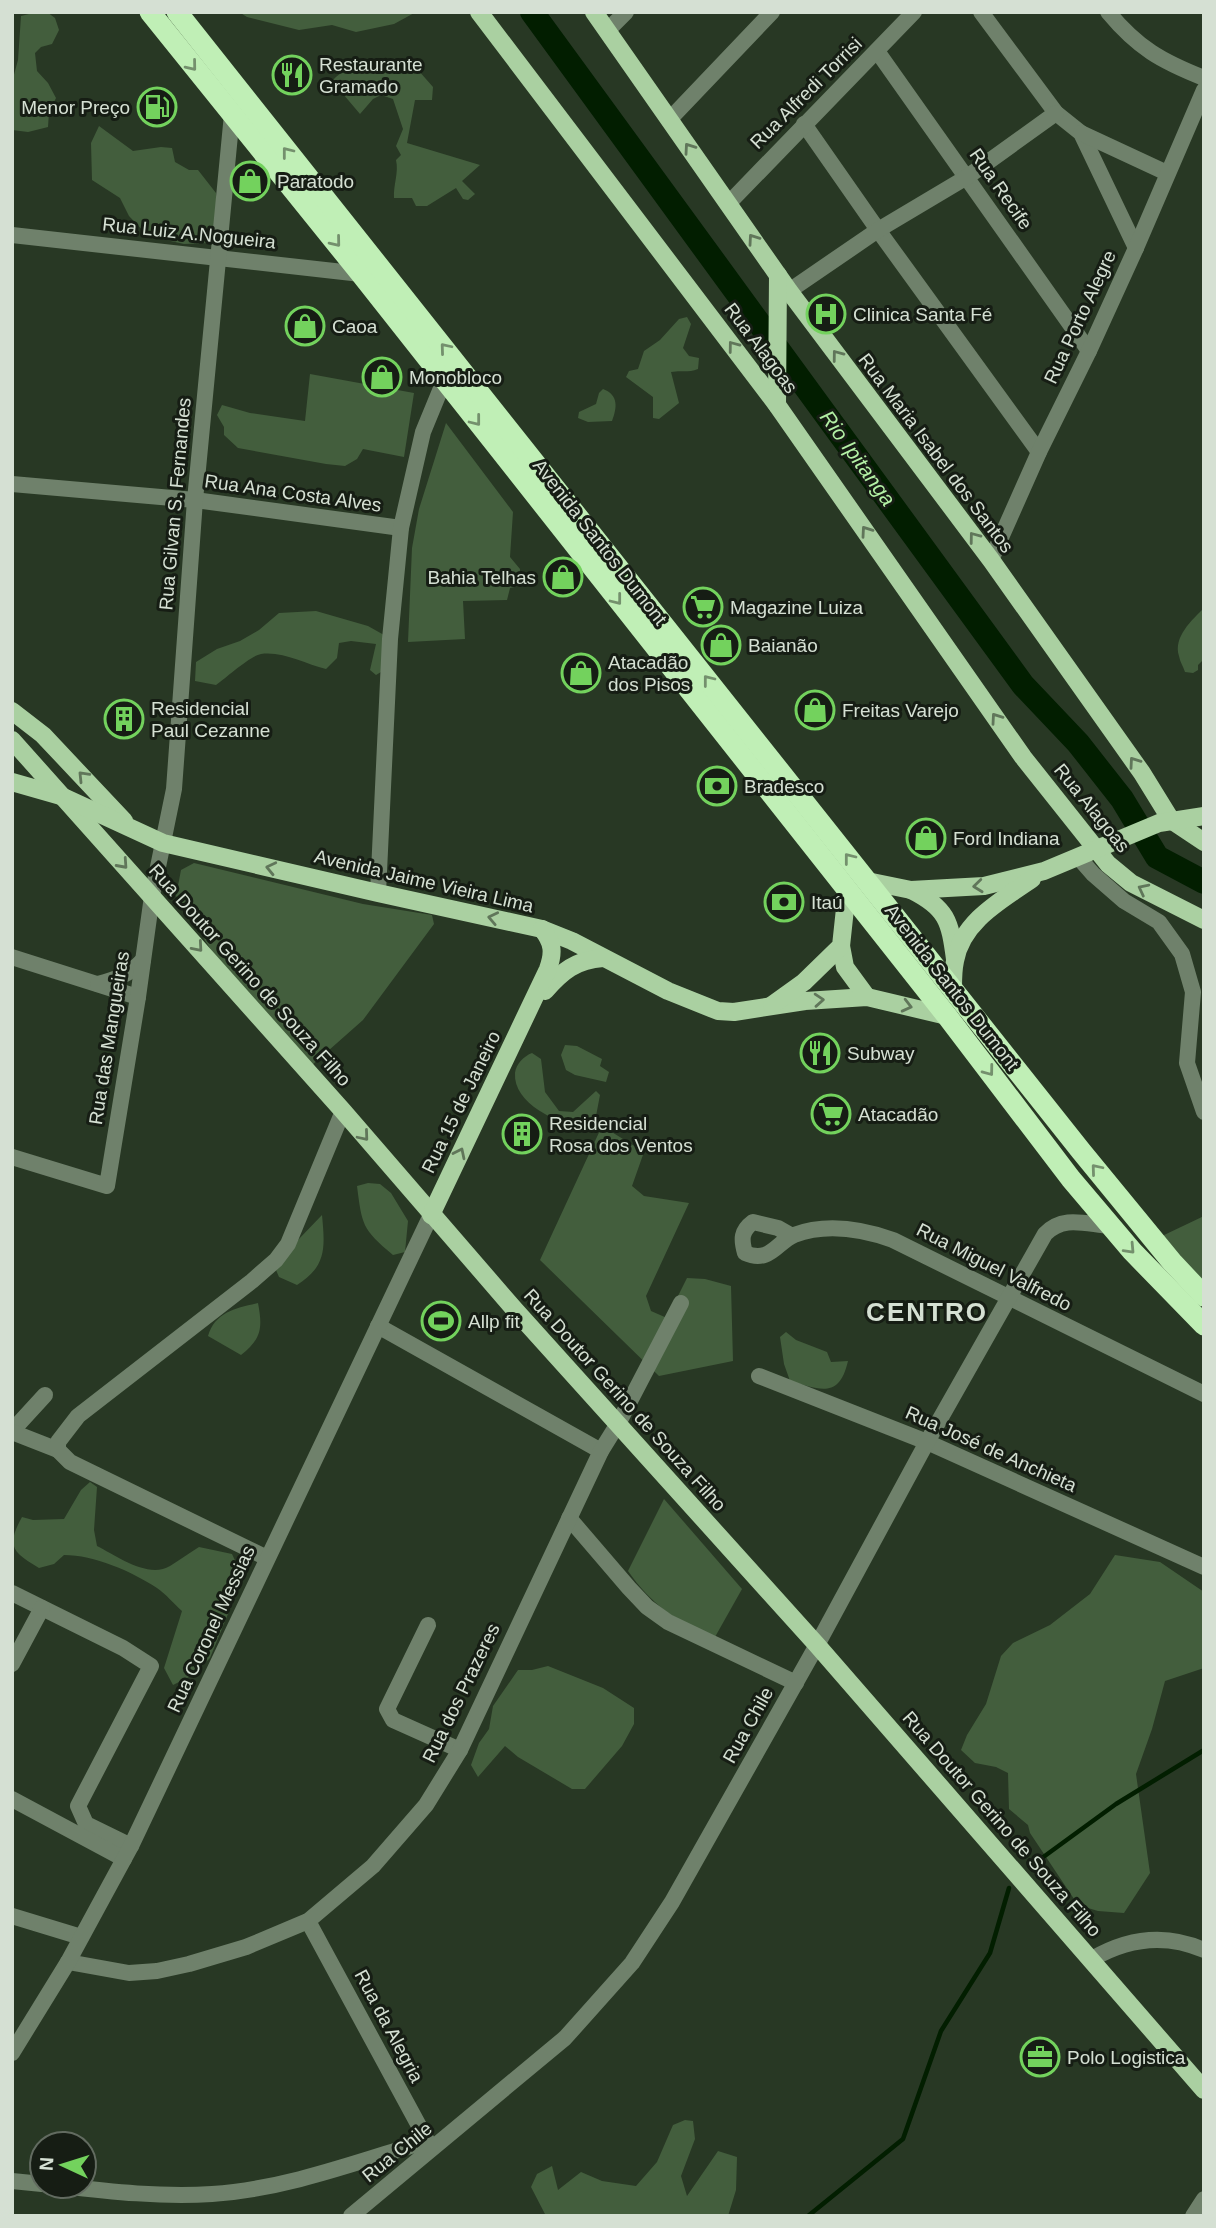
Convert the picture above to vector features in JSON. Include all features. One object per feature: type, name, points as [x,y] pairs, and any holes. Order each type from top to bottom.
[{"type":"highway","name":"Avenida Santos Dumont","points":[[177,12],[1081,1151],[1172,1262],[1204,1296]]},
{"type":"highway","name":"Avenida Santos Dumont","points":[[146,13],[232,114],[361,274],[947,1016],[1071,1179],[1110,1226],[1204,1325]]},
{"type":"main road","name":"Rua Alagoas","points":[[479,12],[777,405],[1023,757],[1105,846],[1108,864],[1131,883],[1204,920]]},
{"type":"main road","points":[[594,12],[778,275],[784,295],[777,405]]},
{"type":"main road","name":"Rua Maria Isabel dos Santos","points":[[784,295],[991,560],[1142,773],[1165,821],[1204,842]]},
{"type":"main road","points":[[12,711],[43,735],[129,826]]},
{"type":"main road","name":"Rua Doutor Gerino de Souza Filho","points":[[12,740],[343,1111],[431,1215],[817,1645],[1204,2090]]},
{"type":"main road","name":"Avenida Jaime Vieira Lima","points":[[12,782],[61,796],[163,843],[542,929],[668,991],[718,1011],[734,1012],[867,997],[947,1016]]},
{"type":"main road","points":[[867,881],[911,890],[984,886],[1044,871],[1165,821],[1204,816]]},
{"type":"main road","points":[[955,959],[975,922],[1044,871]]},
{"type":"main road","points":[[847,890],[841,946],[845,967],[867,997]]},
{"type":"main road","points":[[911,890],[940,909],[951,928],[955,959],[953,988]]},
{"type":"main road","name":"Rua 15 de Janeiro","points":[[431,1215],[552,958],[551,942],[542,929]]},
{"type":"main road","name":"Avenida Jaime Vieira Lima","points":[[772,1006],[804,982],[841,946]]},
{"type":"main road","name":"Rua 15 de Janeiro","points":[[530,1007],[558,975],[573,964],[587,959],[603,958]]},
{"type":"street","points":[[607,31],[626,12]]},
{"type":"street","points":[[669,120],[772,12]]},
{"type":"street","name":"Rua Alfredi Torrisi","points":[[728,204],[914,12]]},
{"type":"street","points":[[981,12],[1056,113],[1081,133],[1167,173]]},
{"type":"street","points":[[1108,12],[1149,53],[1204,78]]},
{"type":"street","name":"Rua Recife","points":[[877,51],[1088,351]]},
{"type":"street","name":"Rua Porto Alegre","points":[[991,560],[1136,248],[1204,90]]},
{"type":"street","points":[[784,295],[878,230],[967,177],[1056,113]]},
{"type":"street","name":"Rua Gilvan S. Fernandes","points":[[152,896],[174,789],[195,500],[232,114]]},
{"type":"street","points":[[804,124],[1039,452]]},
{"type":"street","points":[[1081,133],[1136,248]]},
{"type":"street","name":"Rua Luiz A.Nogueira","points":[[12,235],[219,256],[361,274]]},
{"type":"street","name":"Rua Ana Costa Alves","points":[[378,893],[390,639],[401,528],[423,432],[443,381]]},
{"type":"street","name":"Rua Ana Costa Alves","points":[[12,484],[195,500],[401,528]]},
{"type":"street","points":[[1079,858],[1093,874],[1125,901],[1159,922],[1182,954],[1193,992],[1187,1063],[1199,1090],[1204,1112]]},
{"type":"street","name":"Rua das Mangueiras","points":[[12,1157],[107,1186],[152,896]]},
{"type":"street","points":[[12,957],[138,997]]},
{"type":"street","points":[[97,984],[120,978],[133,971],[143,960]]},
{"type":"street","points":[[58,1450],[58,1442],[78,1416],[276,1260],[288,1244],[299,1221],[343,1111]]},
{"type":"street","name":"Rua Coronel Messias","points":[[12,2053],[68,1962],[128,1852],[431,1215]]},
{"type":"street","name":"Rua Miguel Valfredo","points":[[792,1236],[779,1228],[753,1222],[743,1233],[742,1242],[745,1253],[759,1256],[779,1247],[792,1236],[843,1228],[870,1232],[892,1240],[1204,1394]]},
{"type":"street","name":"Rua Chile","points":[[351,2216],[430,2146],[565,2038],[632,1963],[672,1902],[796,1683],[1007,1297],[1045,1234],[1055,1224],[1066,1222],[1110,1226]]},
{"type":"street","name":"Rua dos Prazeres","points":[[68,1962],[129,1973],[156,1971],[246,1947],[308,1920],[351,1887],[394,1843],[426,1805],[460,1750],[601,1451],[681,1303]]},
{"type":"street","points":[[378,1326],[601,1451]]},
{"type":"street","name":"Rua José de Anchieta","points":[[759,1376],[927,1443],[1204,1567]]},
{"type":"street","points":[[45,1395],[12,1431],[58,1450],[70,1462],[267,1558]]},
{"type":"street","points":[[569,1518],[629,1588],[668,1622],[796,1683]]},
{"type":"street","points":[[12,1593],[123,1648],[151,1666],[78,1807],[53,1820]]},
{"type":"street","points":[[12,1664],[42,1608]]},
{"type":"street","points":[[428,1625],[387,1709],[393,1720],[460,1750]]},
{"type":"street","points":[[12,1799],[128,1852]]},
{"type":"street","points":[[78,1807],[86,1824],[128,1852]]},
{"type":"street","points":[[12,1916],[81,1937]]},
{"type":"street","name":"Rua da Alegria","points":[[308,1920],[430,2146]]},
{"type":"street","points":[[1092,1959],[1112,1947],[1149,1939],[1189,1943],[1204,1950]]},
{"type":"street","points":[[98,2189],[158,2194],[214,2194],[298,2180],[430,2146]]},
{"type":"street","points":[[1193,2216],[1204,2199]]},
{"type":"green space","points":[[47,12],[55,18],[59,30],[52,44],[41,47],[35,53],[37,71],[56,98],[49,112],[48,127],[28,132],[12,130],[12,82],[18,60],[21,16]]},
{"type":"green space","points":[[239,12],[416,12],[394,24],[356,32],[332,25],[299,30],[247,17]]},
{"type":"green space","points":[[402,60],[411,62],[433,87],[432,100],[415,100],[407,143],[480,165],[462,181],[475,194],[468,200],[463,199],[456,188],[427,206],[416,206],[412,198],[394,198],[396,160],[401,155],[396,146],[403,129],[393,99],[381,95],[373,99],[360,114],[332,81],[339,74],[354,67],[380,65],[398,68]]},
{"type":"green space","points":[[99,126],[133,151],[172,148],[175,162],[189,170],[198,170],[216,193],[216,229],[209,243],[184,244],[148,236],[129,216],[120,198],[92,180],[91,143]]},
{"type":"green space","points":[[687,317],[691,324],[683,348],[689,356],[699,358],[698,369],[671,372],[679,403],[659,419],[653,418],[653,397],[626,377],[629,371],[638,369],[644,351],[660,340],[679,319]]},
{"type":"green space","points":[[310,374],[414,393],[404,457],[363,449],[357,459],[345,466],[326,464],[238,448],[224,435],[224,427],[217,415],[222,405],[250,413],[305,421]]},
{"type":"green space","points":[[603,389],[614,398],[615,411],[612,421],[588,422],[578,418],[579,412],[596,404]]},
{"type":"green space","points":[[446,423],[513,512],[510,557],[520,569],[519,586],[510,588],[507,600],[463,601],[465,639],[408,642],[412,548],[419,509]]},
{"type":"green space","points":[[1204,608],[1204,659],[1198,665],[1198,670],[1193,673],[1185,672],[1179,656],[1179,642],[1185,629]]},
{"type":"green space","points":[[316,611],[368,626],[384,635],[381,672],[376,675],[370,670],[376,644],[351,641],[339,643],[337,658],[326,669],[286,656],[261,654],[216,685],[195,681],[196,662],[259,630],[279,613]]},
{"type":"green space","points":[[194,863],[363,904],[432,915],[434,924],[363,1020],[311,1066],[221,965],[176,896],[181,870]]},
{"type":"green space","points":[[565,1045],[577,1046],[602,1059],[600,1066],[609,1072],[606,1082],[575,1075],[566,1070],[561,1055]]},
{"type":"green space","points":[[532,1053],[541,1059],[545,1092],[559,1111],[573,1112],[596,1091],[600,1095],[596,1116],[582,1129],[538,1110],[521,1094],[515,1073],[521,1061]]},
{"type":"green space","points":[[602,1126],[644,1152],[632,1186],[644,1196],[689,1203],[646,1296],[651,1311],[667,1318],[687,1278],[705,1279],[731,1286],[733,1361],[659,1376],[540,1260]]},
{"type":"green space","points":[[380,1184],[391,1193],[408,1221],[405,1252],[393,1255],[375,1239],[365,1225],[357,1186]]},
{"type":"green space","points":[[322,1215],[322,1255],[314,1271],[297,1285],[279,1277],[276,1270],[297,1241]]},
{"type":"green space","points":[[1204,1216],[1204,1288],[1162,1236]]},
{"type":"green space","points":[[258,1303],[259,1333],[253,1344],[241,1355],[208,1336],[216,1321],[227,1312]]},
{"type":"green space","points":[[786,1332],[796,1340],[827,1352],[831,1362],[848,1361],[839,1382],[826,1389],[790,1381],[780,1337]]},
{"type":"green space","points":[[90,1482],[97,1487],[94,1530],[97,1546],[133,1565],[152,1570],[170,1566],[199,1547],[232,1554],[239,1569],[239,1587],[210,1658],[193,1675],[173,1685],[164,1668],[182,1611],[164,1593],[124,1570],[88,1558],[64,1555],[54,1564],[39,1568],[14,1547],[14,1535],[22,1517],[33,1520],[64,1519],[81,1490]]},
{"type":"green space","points":[[664,1499],[742,1589],[715,1637],[689,1626],[655,1603],[628,1571]]},
{"type":"green space","points":[[1115,1555],[1160,1562],[1204,1592],[1204,1668],[1165,1681],[1136,1774],[1150,1873],[1124,1913],[1098,1911],[1078,1905],[1030,1833],[1028,1825],[1009,1809],[1008,1773],[996,1767],[975,1763],[961,1750],[986,1704],[1001,1656],[1013,1643],[1050,1625],[1090,1594]]},
{"type":"green space","points":[[548,1666],[603,1688],[634,1708],[634,1724],[622,1746],[585,1789],[572,1789],[518,1757],[505,1746],[478,1777],[471,1765],[479,1743],[489,1729],[493,1706],[518,1670]]},
{"type":"green space","points":[[685,2120],[693,2121],[695,2139],[681,2176],[687,2196],[718,2151],[737,2157],[736,2190],[728,2216],[546,2216],[531,2187],[537,2174],[552,2166],[558,2190],[581,2172],[602,2181],[636,2186],[657,2162],[673,2125]]},
{"type":"waterway","name":"Rio Ipitanga","points":[[532,12],[1023,685],[1078,743],[1122,799],[1157,857],[1204,882]]},
{"type":"waterway","points":[[1031,1866],[1116,1804],[1204,1750]]},
{"type":"waterway","points":[[808,2216],[903,2139],[941,2031],[990,1953],[1009,1888]]},
{"type":"place","name":"Restaurante Gramado","points":[[292,75]]},
{"type":"place","name":"Menor Preço","points":[[157,107]]},
{"type":"place","name":"Paratodo","points":[[250,181]]},
{"type":"place","name":"Clinica Santa Fé","points":[[826,314]]},
{"type":"place","name":"Caoa","points":[[305,326]]},
{"type":"place","name":"Monobloco","points":[[382,377]]},
{"type":"place","name":"Bahia Telhas","points":[[563,577]]},
{"type":"place","name":"Magazine Luiza","points":[[703,607]]},
{"type":"place","name":"Baianão","points":[[721,645]]},
{"type":"place","name":"Atacadão dos Pisos","points":[[581,673]]},
{"type":"place","name":"Freitas Varejo","points":[[815,710]]},
{"type":"place","name":"Residencial Paul Cezanne","points":[[124,719]]},
{"type":"place","name":"Bradesco","points":[[717,786]]},
{"type":"place","name":"Ford Indiana","points":[[926,838]]},
{"type":"place","name":"Itaú","points":[[784,902]]},
{"type":"place","name":"Subway","points":[[820,1053]]},
{"type":"place","name":"Atacadão","points":[[831,1114]]},
{"type":"place","name":"Residencial Rosa dos Ventos","points":[[522,1134]]},
{"type":"place","name":"Allp fit","points":[[441,1321]]},
{"type":"place","name":"Polo Logistica","points":[[1040,2057]]},
{"type":"district","name":"CENTRO","points":[[927,1312]]}]
